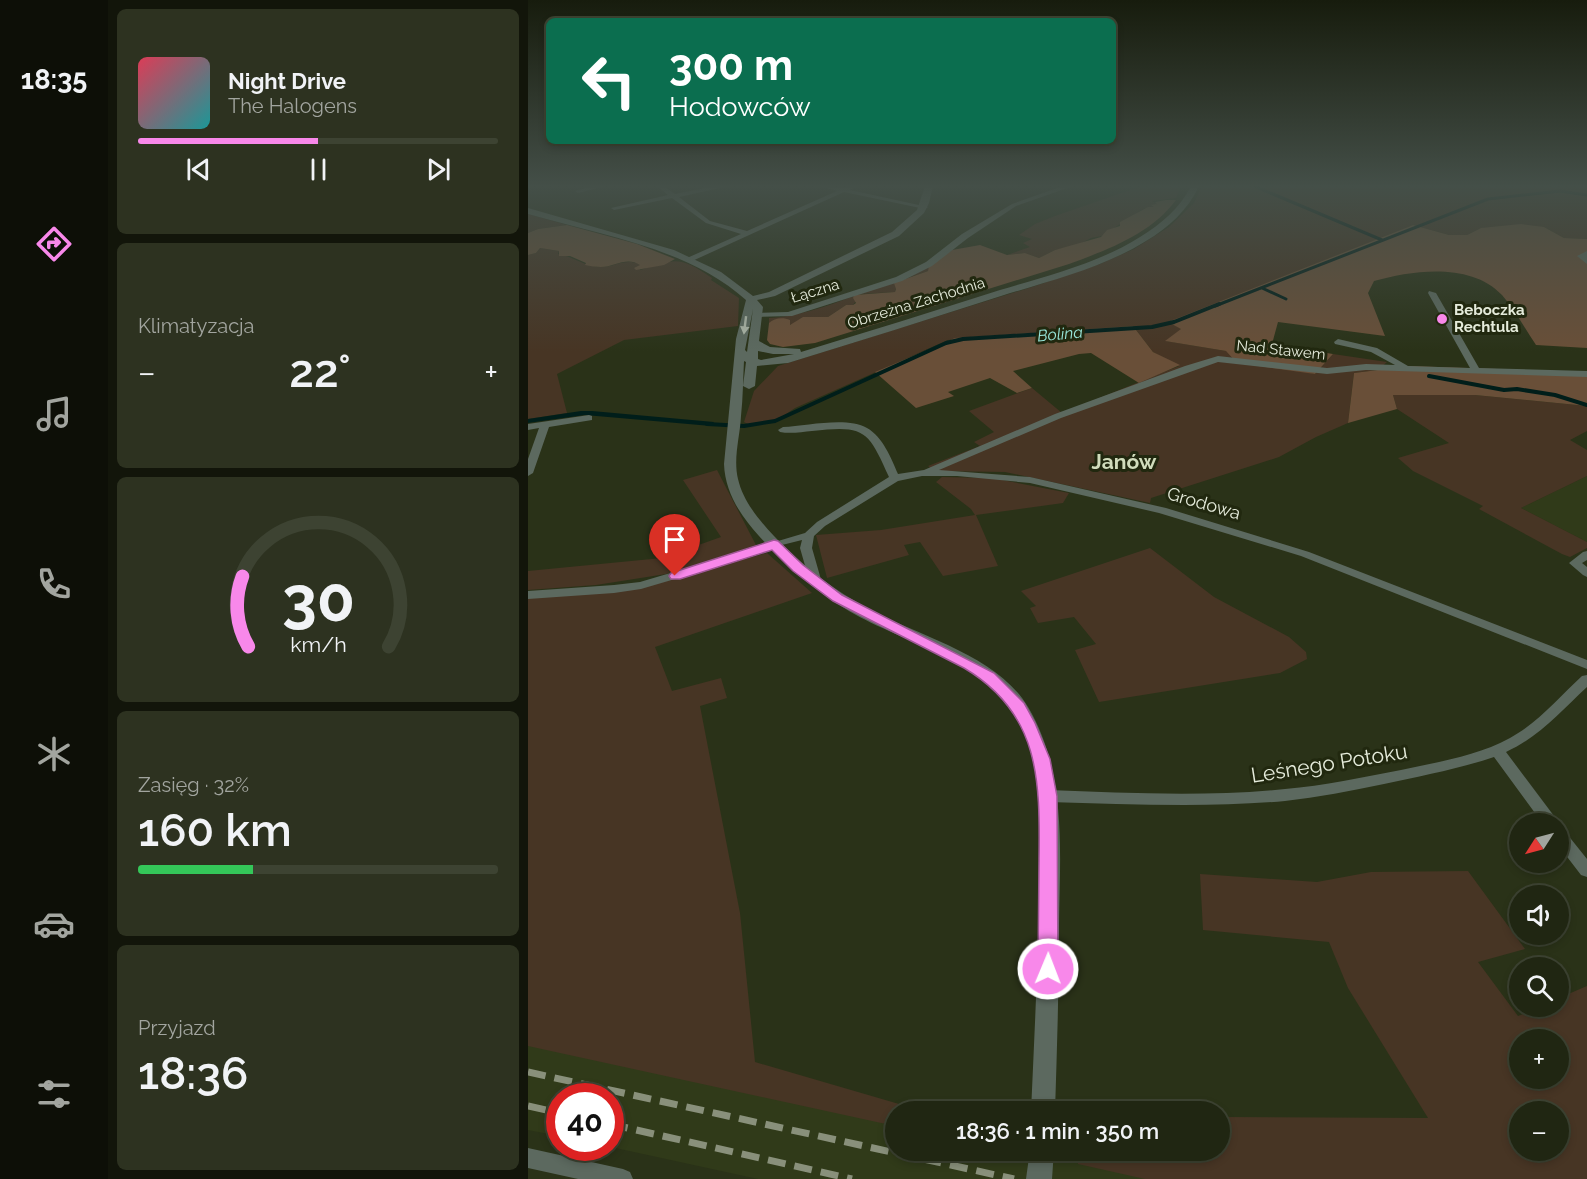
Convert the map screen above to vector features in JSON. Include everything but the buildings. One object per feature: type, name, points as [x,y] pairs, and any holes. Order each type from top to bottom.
[{"type":"street","points":[[635,241],[690,260],[744,291],[758,308],[749,386],[736,413]]},
{"type":"street","points":[[690,260],[732,241]]},
{"type":"street","points":[[751,299],[772,294],[884,241]]},
{"type":"street","name":"Łączna","points":[[757,315],[789,314],[890,282],[929,264],[959,241]]},
{"type":"street","name":"Obrzeżna Zachodnia","points":[[784,361],[1048,278],[1111,255],[1140,241]]},
{"type":"street","points":[[1587,253],[1581,256],[1587,262]]},
{"type":"street","points":[[1432,293],[1475,369]]},
{"type":"street","points":[[751,299],[747,310],[735,393],[736,413],[730,461],[732,481],[744,508],[779,549],[816,583],[869,616],[989,676],[1019,707],[1042,759],[1048,796],[1048,951],[1043,1101]]},
{"type":"street","name":"Obrzeżna Zachodnia","points":[[754,342],[759,348],[766,350],[798,351]]},
{"type":"street","points":[[1338,342],[1374,350],[1407,368]]},
{"type":"street","name":"Obrzeżna Zachodnia","points":[[739,369],[752,361],[829,346]]},
{"type":"street","points":[[741,352],[746,359],[752,361],[768,364],[784,361]]},
{"type":"street","name":"Nad Stawem","points":[[922,473],[1058,416],[1218,359],[1327,371],[1407,368],[1587,374]]},
{"type":"street","points":[[749,386],[763,373],[784,361]]},
{"type":"street","points":[[528,427],[589,418]]},
{"type":"street","points":[[528,473],[545,425]]},
{"type":"street","points":[[783,430],[836,425],[861,427],[877,439],[895,478]]},
{"type":"street","name":"Grodowa","points":[[528,595],[641,585],[756,552],[779,549],[795,554],[821,524],[895,478],[922,473],[992,475],[1030,480],[1162,510],[1223,527],[1305,554],[1587,665]]},
{"type":"street","points":[[805,541],[816,583]]},
{"type":"street","points":[[1587,554],[1575,563],[1577,568],[1587,573]]},
{"type":"street","name":"Leśnego Potoku","points":[[1048,796],[1238,798],[1287,795],[1353,785],[1447,765],[1497,750],[1517,740],[1544,719],[1587,679]]},
{"type":"street","points":[[1497,750],[1544,813]]},
{"type":"street","points":[[1569,847],[1587,871]]},
{"type":"street","points":[[528,1158],[622,1179]]},
{"type":"street","points":[[1039,1179],[1041,1161]]},
{"type":"shaded area","points":[[528,241],[626,241],[675,259],[664,265],[636,270],[634,268],[640,265],[635,263],[625,262],[606,267],[591,266],[570,256],[559,256],[559,251],[540,248],[536,253],[528,255]]},
{"type":"shaded area","points":[[1027,241],[1085,241],[1055,250],[1039,258],[1025,253],[1007,255],[1030,247],[1023,243]]},
{"type":"shaded area","points":[[1087,241],[1125,241],[1069,264],[815,343],[783,347],[770,344],[767,340],[769,323],[773,320],[787,319],[790,320],[790,325],[803,317],[828,317],[846,305],[856,303],[854,295],[895,292],[894,283],[928,271],[929,266],[952,250],[980,245],[1007,255],[1025,253],[1039,258],[1055,250]]},
{"type":"shaded area","points":[[1147,241],[1373,241],[1169,322],[1182,329],[1166,341],[1226,351],[1315,374],[1333,354],[1387,362],[1378,370],[1354,373],[1348,423],[1279,457],[1151,498],[1150,503],[1005,472],[934,471],[928,466],[980,446],[974,442],[994,432],[969,411],[1032,388],[1062,413],[1179,366],[1153,352],[1133,326],[948,340],[795,408],[777,420],[752,426],[744,422],[754,391],[778,366],[1032,287],[1100,264]]},
{"type":"shaded area","points":[[1373,241],[1587,241],[1587,348],[1536,345],[1507,301],[1489,284],[1474,277],[1441,271],[1406,274],[1374,281],[1368,293],[1385,336],[1278,322],[1272,344],[1333,354],[1315,374],[1237,363],[1226,351],[1165,341],[1181,329],[1168,322]]},
{"type":"shaded area","points":[[540,248],[559,251],[558,254],[596,267],[634,262],[640,264],[640,270],[670,261],[693,266],[739,298],[738,326],[624,340],[557,374],[567,413],[528,419],[528,255],[536,253]]},
{"type":"shaded area","points":[[940,258],[928,271],[898,281],[895,292],[861,294],[853,305],[846,305],[828,317],[815,317],[793,325],[769,323],[769,318],[789,316],[833,304]]},
{"type":"shaded area","points":[[1133,326],[1153,352],[1180,365],[1139,383],[1091,353],[1079,354],[1013,371],[1032,388],[1017,393],[990,378],[948,392],[954,396],[916,408],[875,372],[955,338]]},
{"type":"shaded area","points":[[1409,366],[1587,372],[1587,406],[1475,395],[1393,395],[1397,409],[1348,423],[1354,373]]},
{"type":"shaded area","points":[[1393,395],[1475,395],[1587,406],[1587,431],[1570,440],[1587,450],[1587,476],[1521,508],[1587,542],[1587,548],[1570,557],[1562,554],[1479,509],[1483,506],[1413,471],[1398,458],[1449,443],[1397,409]]},
{"type":"shaded area","points":[[717,470],[757,547],[666,574],[596,585],[528,590],[528,571],[662,558],[721,537],[683,480]]},
{"type":"shaded area","points":[[1587,476],[1587,542],[1521,508]]},
{"type":"shaded area","points":[[942,477],[992,478],[1069,493],[1063,503],[976,515],[998,566],[943,576],[920,542],[904,545],[909,555],[827,578],[816,535],[881,530],[975,515],[971,509],[936,482]]},
{"type":"shaded area","points":[[1150,548],[1214,597],[1289,637],[1306,652],[1307,659],[1280,673],[1099,702],[1075,650],[1096,644],[1074,617],[1038,623],[1030,608],[1036,606],[1021,591]]},
{"type":"shaded area","points":[[767,553],[812,593],[655,647],[672,691],[721,678],[727,698],[700,706],[740,913],[755,1062],[889,1101],[885,1101],[885,1124],[528,1046],[528,598],[648,586]]},
{"type":"shaded area","points":[[1468,871],[1509,927],[1509,945],[1522,945],[1525,949],[1478,962],[1509,1004],[1509,1017],[1569,1017],[1569,994],[1587,986],[1587,1179],[1145,1179],[1078,1164],[1078,1161],[1230,1161],[1230,1117],[1428,1118],[1348,988],[1329,942],[1203,930],[1200,874],[1317,882],[1371,872]]},
{"type":"shaded area","points":[[528,1028],[885,1112],[885,1161],[1115,1161],[1202,1179],[758,1179],[624,1150],[624,1083],[546,1083],[546,1133],[528,1130]]},
{"type":"water","points":[[581,411],[714,422],[711,426],[585,415],[528,423],[528,419]]},
{"type":"waterway","name":"Bolina","points":[[1215,306],[1381,241]]},
{"type":"waterway","points":[[1262,288],[1286,299]]},
{"type":"waterway","name":"Bolina","points":[[707,424],[744,426],[775,421],[946,343],[963,339],[1152,327],[1174,322],[1219,304]]},
{"type":"waterway","points":[[1429,376],[1504,390],[1517,389],[1555,395],[1587,405]]},
{"type":"railway","points":[[528,1072],[1014,1179]]},
{"type":"railway","points":[[528,1106],[546,1110]]},
{"type":"railway","points":[[624,1127],[852,1179]]},
{"type":"place","name":"Beboczka Rechtula","points":[[1442,319]]},
{"type":"district","name":"Janów","points":[[1124,461]]},
{"type":"route","points":[[675,576],[756,552],[774,544],[798,568],[838,598],[869,616],[969,665],[989,676],[1003,688],[1019,707],[1028,723],[1042,759],[1048,796],[1050,853],[1048,969]]}]
